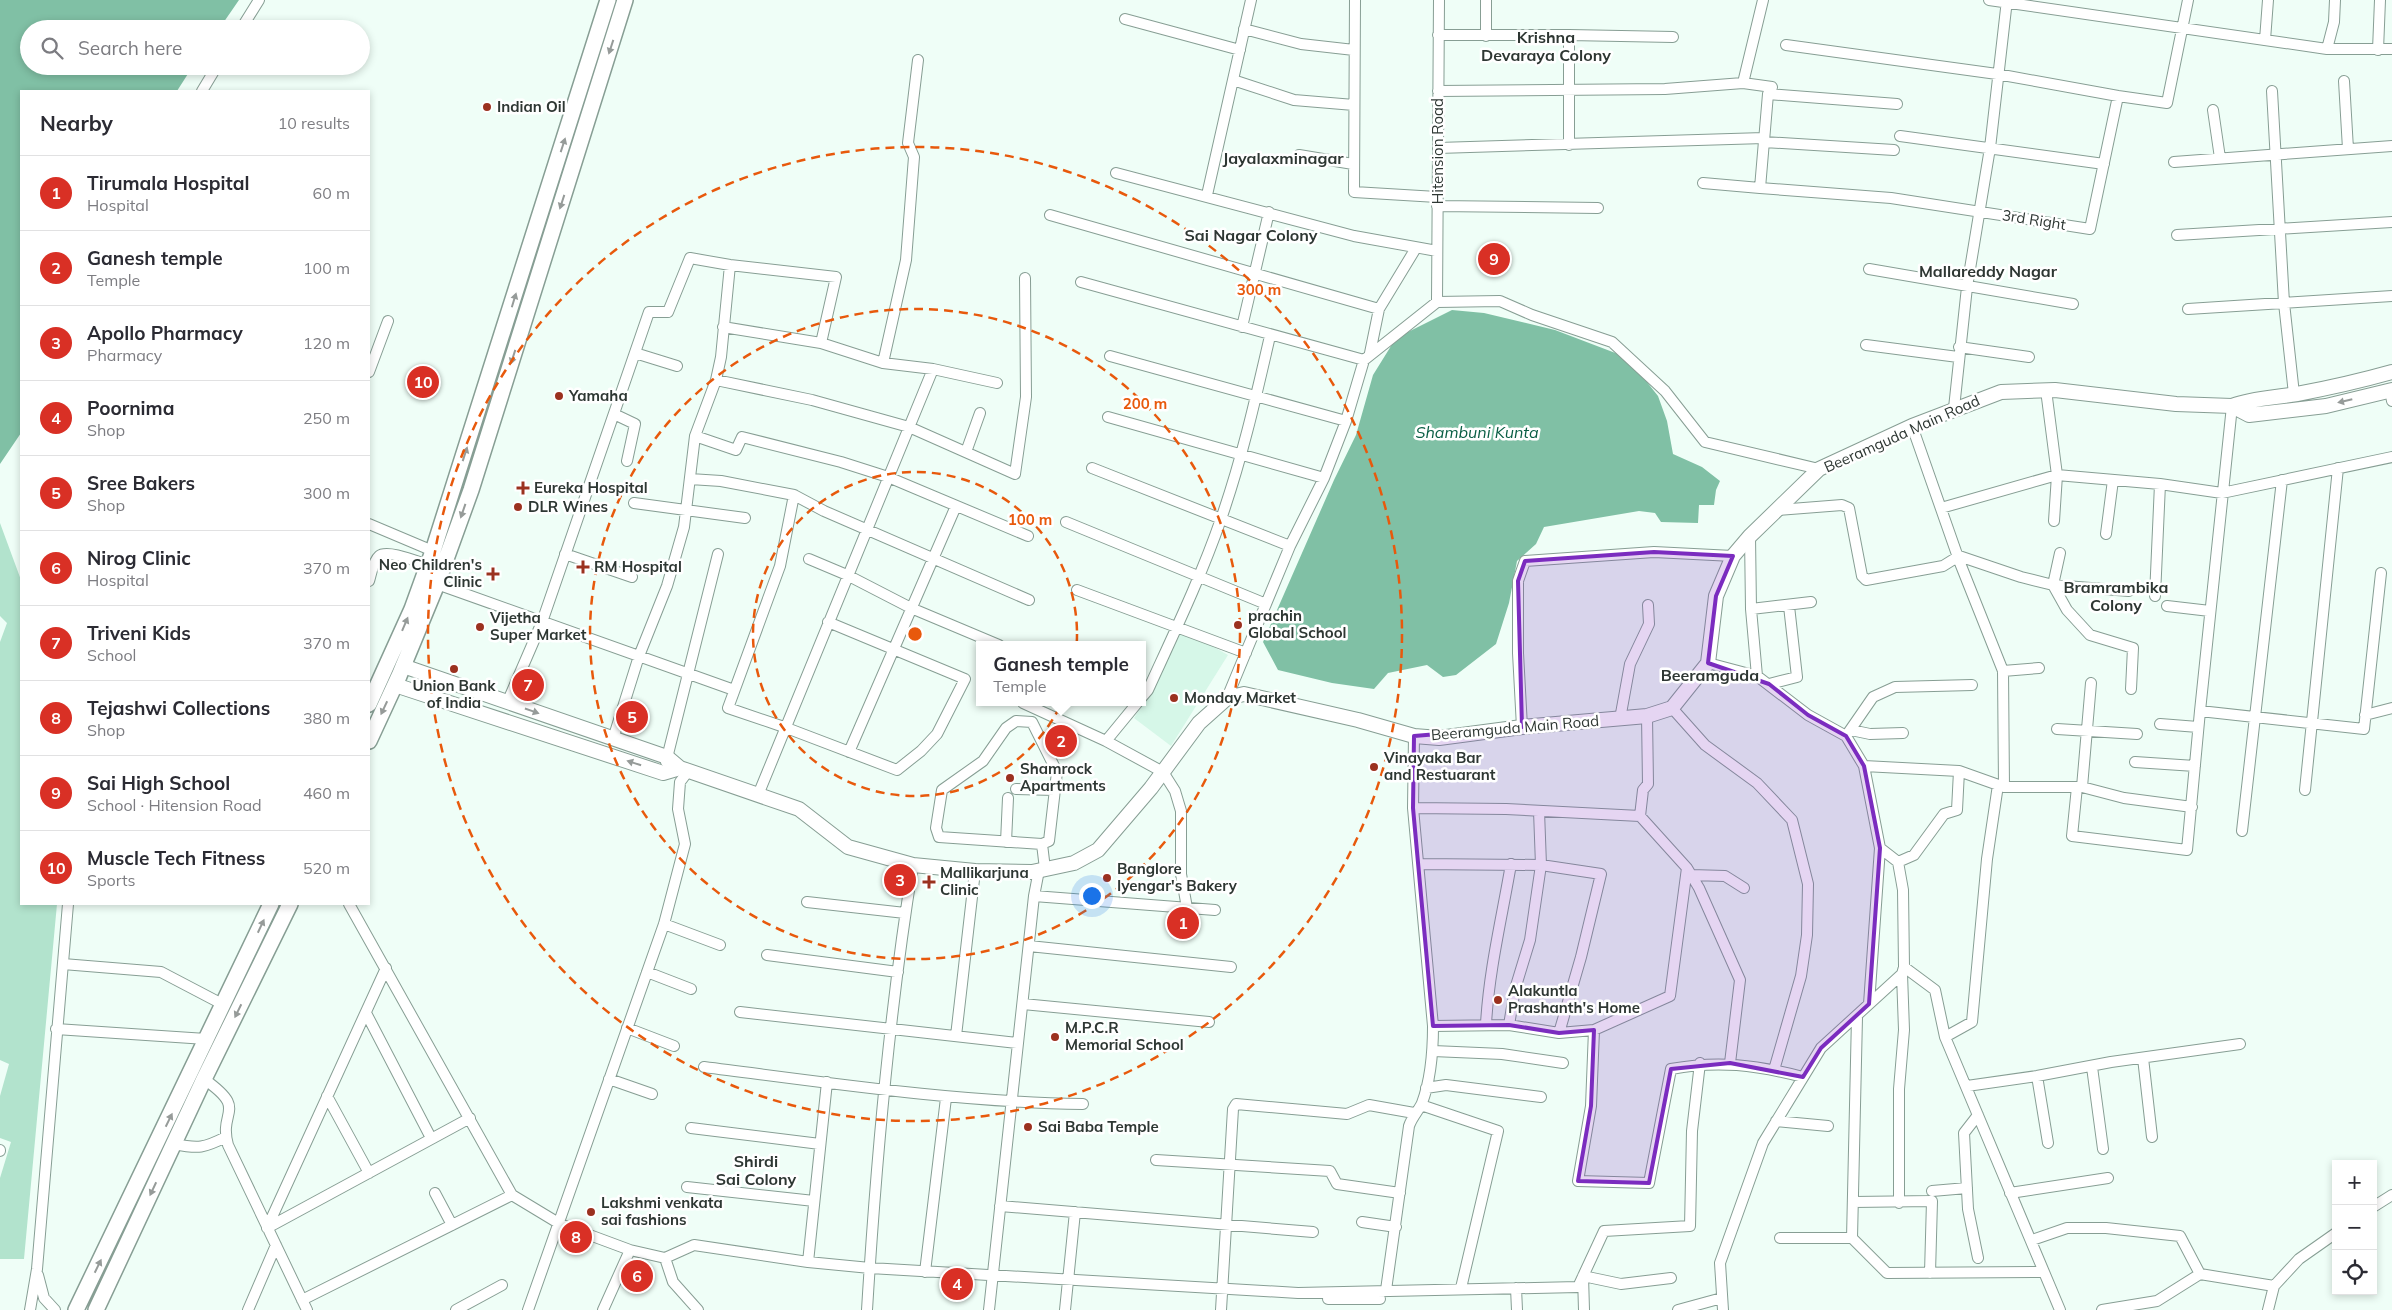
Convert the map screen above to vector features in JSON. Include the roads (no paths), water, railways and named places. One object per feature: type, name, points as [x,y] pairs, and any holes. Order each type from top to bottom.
[{"type":"highway","points":[[370,702],[404,626],[431,558],[488,384],[608,0]]},
{"type":"highway","points":[[370,739],[395,685],[437,584],[503,388],[625,0]]},
{"type":"highway","points":[[488,384],[503,388]]},
{"type":"highway","points":[[76,1310],[271,905]]},
{"type":"highway","points":[[96,1310],[204,1079],[290,905]]},
{"type":"highway","points":[[248,955],[262,962]]},
{"type":"highway","points":[[236,979],[250,986]]},
{"type":"main road","points":[[2232,406],[2248,400],[2294,394],[2369,380],[2392,372]]},
{"type":"main road","name":"Beeramguda Main Road","points":[[1708,663],[1716,596],[1733,556],[1750,536],[1819,470],[1954,408],[2001,392],[2046,390],[2176,404],[2232,406]]},
{"type":"main road","points":[[2232,406],[2249,415],[2326,406],[2391,394]]},
{"type":"main road","points":[[1672,708],[1708,663]]},
{"type":"main road","points":[[403,666],[667,757],[685,769],[799,809],[848,847],[913,865],[975,871],[1042,870],[1074,863],[1098,850],[1163,772],[1199,723],[1227,698]]},
{"type":"main road","points":[[395,685],[663,773],[685,769]]},
{"type":"main road","name":"Beeramguda Main Road","points":[[1227,698],[1244,694],[1358,720],[1414,736],[1439,738],[1522,727],[1647,716],[1672,708]]},
{"type":"street","points":[[247,20],[259,0]]},
{"type":"street","points":[[1207,195],[1250,0]]},
{"type":"street","points":[[1355,0],[1354,192],[1437,201],[1598,208]]},
{"type":"street","name":"Hitension Road","points":[[1437,302],[1439,0]]},
{"type":"street","points":[[1486,0],[1486,36]]},
{"type":"street","points":[[1743,83],[1763,0]]},
{"type":"street","points":[[1989,0],[2007,1],[2328,49],[2392,49]]},
{"type":"street","points":[[1786,45],[1997,74],[2168,103],[2188,0]]},
{"type":"street","points":[[2265,40],[2268,0]]},
{"type":"street","points":[[2328,49],[2334,22],[2335,0]]},
{"type":"street","points":[[2378,50],[2380,0]]},
{"type":"street","points":[[1954,408],[1967,287],[1990,148],[1997,74],[2007,1]]},
{"type":"street","points":[[1125,19],[1240,50]]},
{"type":"street","points":[[1244,29],[1302,44],[1354,50]]},
{"type":"street","points":[[1438,35],[1673,37]]},
{"type":"street","points":[[1569,35],[1569,144]]},
{"type":"street","points":[[883,363],[906,260],[914,157],[908,143],[918,60]]},
{"type":"street","points":[[203,90],[212,75]]},
{"type":"street","points":[[1233,80],[1294,100],[1354,105]]},
{"type":"street","points":[[2344,82],[2348,150]]},
{"type":"street","points":[[1438,91],[1665,89],[1743,83],[1772,87],[1768,94],[1760,188]]},
{"type":"street","points":[[2272,91],[2284,303],[2294,394]]},
{"type":"street","points":[[1768,94],[1897,104]]},
{"type":"street","points":[[1900,136],[2104,164],[2118,96]]},
{"type":"street","points":[[2213,110],[2220,158]]},
{"type":"street","points":[[1438,148],[1764,140],[1894,150]]},
{"type":"street","points":[[2174,162],[2392,146]]},
{"type":"street","points":[[1300,155],[1353,164]]},
{"type":"street","name":"3rd Right","points":[[1703,183],[1891,198],[2090,229],[2104,164]]},
{"type":"street","points":[[1116,173],[1207,195],[1354,236],[1437,251]]},
{"type":"street","points":[[1242,327],[1268,212]]},
{"type":"street","points":[[1050,215],[1379,309]]},
{"type":"street","points":[[2177,235],[2392,222]]},
{"type":"street","points":[[1227,698],[1290,546],[1324,478],[1346,421],[1367,357],[1379,309],[1416,248]]},
{"type":"street","points":[[508,703],[542,622],[649,312],[668,312],[690,258],[730,265],[836,278],[821,343]]},
{"type":"street","points":[[614,739],[639,656],[667,586],[684,527],[695,436],[716,380],[721,357],[730,265]]},
{"type":"street","points":[[1869,269],[2073,304]]},
{"type":"street","points":[[716,380],[812,400],[909,427],[1015,474],[1026,396],[1025,278]]},
{"type":"street","points":[[1081,282],[1270,336],[1367,357]]},
{"type":"street","points":[[2188,309],[2392,296]]},
{"type":"street","points":[[1367,357],[1437,302],[1500,301],[1532,315],[1612,342],[1665,391],[1705,442],[1819,470]]},
{"type":"street","points":[[370,369],[388,321]]},
{"type":"street","points":[[723,328],[821,343],[883,363],[933,369],[997,383]]},
{"type":"street","points":[[1146,687],[1176,628],[1221,519],[1256,396],[1270,336]]},
{"type":"street","points":[[1866,345],[2029,357]]},
{"type":"street","points":[[635,353],[676,366]]},
{"type":"street","points":[[1110,356],[1346,421]]},
{"type":"street","points":[[758,795],[784,727],[933,369]]},
{"type":"street","points":[[2046,390],[2057,476],[2054,521]]},
{"type":"street","points":[[2091,684],[2080,787],[2072,836],[2187,850],[2232,406]]},
{"type":"street","points":[[966,452],[980,413]]},
{"type":"street","points":[[614,414],[635,424],[627,461]]},
{"type":"street","points":[[1108,417],[1324,478]]},
{"type":"street","points":[[1912,426],[2003,671],[2001,786],[1987,859],[1972,1022],[1945,1037]]},
{"type":"street","points":[[695,436],[736,450],[742,438],[841,462],[888,477],[1028,536]]},
{"type":"street","points":[[1941,508],[2057,476],[2160,484],[2222,493],[2392,457]]},
{"type":"street","points":[[1092,468],[1290,546]]},
{"type":"street","points":[[2306,790],[2338,468]]},
{"type":"street","points":[[690,479],[721,481],[794,495],[824,511],[1029,600]]},
{"type":"street","points":[[2106,534],[2113,480]]},
{"type":"street","points":[[2242,831],[2282,480]]},
{"type":"street","points":[[2154,596],[2160,484]]},
{"type":"street","points":[[794,495],[780,566],[728,708],[897,770],[922,751],[936,734],[965,679],[828,622]]},
{"type":"street","points":[[634,502],[687,508],[745,518]]},
{"type":"street","points":[[1777,510],[1842,505],[1849,508],[1862,576],[1866,580],[1943,566],[1959,556]]},
{"type":"street","points":[[849,752],[956,506]]},
{"type":"street","points":[[1066,522],[1266,604]]},
{"type":"street","points":[[370,525],[431,558]]},
{"type":"street","points":[[1750,536],[1751,609],[1757,676]]},
{"type":"street","points":[[1522,727],[1518,653],[1518,581],[1525,561],[1654,552],[1733,556]]},
{"type":"street","points":[[370,578],[376,560],[380,555],[387,553],[431,558]]},
{"type":"street","points":[[565,554],[632,577]]},
{"type":"street","points":[[663,773],[718,554]]},
{"type":"street","points":[[2060,554],[2053,585],[2067,610],[2090,635],[2134,648],[2131,689]]},
{"type":"street","points":[[1959,556],[2021,577],[2053,585],[2129,591]]},
{"type":"street","points":[[808,559],[847,575],[912,608],[990,641]]},
{"type":"street","points":[[2200,711],[2364,729],[2381,573]]},
{"type":"street","points":[[437,584],[734,690]]},
{"type":"street","points":[[1077,590],[1246,653]]},
{"type":"street","points":[[1751,609],[1811,602]]},
{"type":"street","points":[[1620,718],[1630,664],[1649,624],[1648,605]]},
{"type":"street","points":[[1769,684],[1797,677],[1789,606]]},
{"type":"street","points":[[2168,606],[2210,611]]},
{"type":"street","points":[[1708,663],[1757,676],[1808,715],[1848,733],[1903,733]]},
{"type":"street","points":[[2003,671],[2039,668]]},
{"type":"street","points":[[1848,733],[1873,697],[1895,687],[1972,686]]},
{"type":"street","points":[[1030,706],[1106,741],[1163,772],[1175,791],[1181,811],[1181,874],[1186,908]]},
{"type":"street","points":[[1106,741],[1135,706]]},
{"type":"street","points":[[1672,708],[1705,745],[1757,783],[1792,820],[1808,884],[1806,935],[1802,976],[1774,1070]]},
{"type":"street","points":[[2365,716],[2392,708]]},
{"type":"street","points":[[1640,816],[1643,790],[1648,784],[1647,716]]},
{"type":"street","points":[[1016,722],[1032,722],[1036,728],[1057,772],[1055,790],[1049,841],[1042,844],[939,837],[936,828],[942,790],[983,761],[1006,728],[1016,722]]},
{"type":"street","points":[[2160,724],[2198,727]]},
{"type":"street","points":[[2057,729],[2137,734]]},
{"type":"street","points":[[1848,733],[1864,766],[1880,848],[1869,1004]]},
{"type":"street","points":[[1379,1310],[1396,1227],[1409,1126],[1426,1088],[1433,1051],[1433,1026],[1413,808],[1414,736]]},
{"type":"street","points":[[2135,762],[2195,766]]},
{"type":"street","points":[[1864,766],[1959,771],[2001,786],[2080,787],[2124,798],[2192,807]]},
{"type":"street","points":[[528,1310],[560,1224],[664,924],[686,844],[678,809],[680,782],[685,769]]},
{"type":"street","points":[[1898,862],[1914,855],[1944,814],[1957,810],[1959,771]]},
{"type":"street","points":[[1016,789],[1055,790]]},
{"type":"street","points":[[1006,842],[1008,798]]},
{"type":"street","points":[[1413,808],[1640,816],[1689,872],[1740,980],[1730,1064]]},
{"type":"street","points":[[1509,1025],[1515,989],[1530,940],[1541,865],[1540,811]]},
{"type":"street","points":[[989,1310],[1034,896],[1042,870],[1042,844]]},
{"type":"street","points":[[1880,848],[1898,862],[1903,890],[1904,1030],[1899,1089],[1899,1203]]},
{"type":"street","points":[[1419,864],[1541,865],[1601,874],[1582,957],[1559,1033]]},
{"type":"street","points":[[1486,1024],[1488,992],[1499,939],[1510,864]]},
{"type":"street","points":[[867,1310],[885,1090],[905,913],[913,865]]},
{"type":"street","points":[[956,1036],[975,871]]},
{"type":"street","points":[[1689,872],[1725,876],[1744,888]]},
{"type":"street","points":[[1433,1026],[1509,1025],[1559,1033],[1594,1030],[1670,996],[1689,872]]},
{"type":"street","points":[[1034,896],[1215,910]]},
{"type":"street","points":[[807,902],[905,913]]},
{"type":"street","points":[[30,1310],[37,1269],[68,905]]},
{"type":"street","points":[[350,905],[512,1195],[560,1224],[630,1250],[665,1258],[694,1245],[808,1262],[870,1268],[992,1276],[1067,1278],[1328,1295],[1461,1288],[1578,1287],[1604,1231],[1690,1226],[1692,1131],[1700,1064]]},
{"type":"street","points":[[664,924],[720,946]]},
{"type":"street","points":[[1029,946],[1231,967]]},
{"type":"street","points":[[767,955],[898,972]]},
{"type":"street","points":[[62,964],[161,972],[224,1005]]},
{"type":"street","points":[[267,1228],[386,968]]},
{"type":"street","points":[[1903,971],[1935,990],[1945,1037],[2060,1310]]},
{"type":"street","points":[[1723,1310],[1720,1263],[1763,1144],[1802,1077],[1822,1048],[1857,1017],[1903,971]]},
{"type":"street","points":[[646,972],[691,989]]},
{"type":"street","points":[[1023,1004],[1210,1022]]},
{"type":"street","points":[[740,1012],[1017,1043]]},
{"type":"street","points":[[366,1013],[431,1138]]},
{"type":"street","points":[[1852,1238],[1857,1017]]},
{"type":"street","points":[[627,1028],[674,1046]]},
{"type":"street","points":[[56,1030],[206,1038]]},
{"type":"street","points":[[1594,1030],[1590,1106],[1578,1182],[1649,1183],[1671,1069],[1700,1064],[1730,1064],[1774,1070],[1802,1077]]},
{"type":"street","points":[[1967,1086],[2092,1067],[2111,1062],[2240,1044]]},
{"type":"street","points":[[1433,1051],[1502,1054],[1563,1063]]},
{"type":"street","points":[[2143,1058],[2152,1137]]},
{"type":"street","points":[[704,1067],[946,1098],[1011,1103],[1083,1104]]},
{"type":"street","points":[[2092,1067],[2103,1149]]},
{"type":"street","points":[[2037,1076],[2048,1143]]},
{"type":"street","points":[[204,1079],[224,1095],[230,1104],[226,1136],[304,1305],[452,1225],[512,1195]]},
{"type":"street","points":[[609,1079],[652,1094]]},
{"type":"street","points":[[808,1262],[827,1082]]},
{"type":"street","points":[[1426,1088],[1446,1085],[1541,1097]]},
{"type":"street","points":[[327,1096],[369,1173]]},
{"type":"street","points":[[925,1272],[946,1098]]},
{"type":"street","points":[[1221,1310],[1233,1109],[1236,1104],[1347,1114],[1369,1105],[1418,1109],[1498,1131],[1461,1288]]},
{"type":"street","points":[[1978,1115],[1964,1133],[1968,1210],[1978,1258]]},
{"type":"street","points":[[267,1228],[470,1118]]},
{"type":"street","points":[[1776,1121],[1828,1126]]},
{"type":"street","points":[[691,1128],[820,1144]]},
{"type":"street","points":[[174,1144],[197,1148],[206,1147],[226,1136]]},
{"type":"street","points":[[1156,1160],[1330,1171],[1337,1184],[1400,1193]]},
{"type":"street","points":[[2010,1193],[2108,1178]]},
{"type":"street","points":[[688,1187],[814,1201]]},
{"type":"street","points":[[1932,1191],[1967,1188]]},
{"type":"street","points":[[435,1193],[452,1225]]},
{"type":"street","points":[[2376,1205],[2392,1195]]},
{"type":"street","points":[[1853,1202],[1899,1203],[1932,1201],[1930,1274]]},
{"type":"street","points":[[1000,1206],[1313,1232]]},
{"type":"street","points":[[1064,1310],[1075,1212]]},
{"type":"street","points":[[1362,1222],[1396,1227]]},
{"type":"street","points":[[2032,1240],[2067,1228],[2106,1228],[2180,1236],[2200,1274]]},
{"type":"street","points":[[2268,1310],[2274,1286],[2300,1259],[2332,1236]]},
{"type":"street","points":[[1780,1238],[1852,1238],[1887,1273],[2043,1272]]},
{"type":"street","points":[[248,1310],[276,1245]]},
{"type":"street","points":[[603,1310],[630,1250]]},
{"type":"street","points":[[665,1258],[673,1282],[698,1310]]},
{"type":"street","points":[[37,1269],[44,1298],[55,1310]]},
{"type":"street","points":[[2102,1310],[2157,1301],[2200,1274],[2274,1286]]},
{"type":"street","points":[[1583,1276],[1621,1284],[1671,1278]]},
{"type":"street","points":[[1583,1276],[1584,1310]]},
{"type":"street","points":[[456,1310],[502,1285]]},
{"type":"street","points":[[1516,1288],[1517,1310]]},
{"type":"street","points":[[1328,1295],[1328,1310]]},
{"type":"street","points":[[1678,1310],[1722,1298]]},
{"type":"street","points":[[253,1300],[258,1310]]},
{"type":"water","points":[[0,0],[239,0],[225,20],[20,20],[20,75],[187,75],[178,90],[20,90],[20,434],[0,464]]},
{"type":"water","name":"Shambuni Kunta","points":[[1452,310],[1484,313],[1555,330],[1618,354],[1639,372],[1658,396],[1667,421],[1673,454],[1702,467],[1720,481],[1716,490],[1714,505],[1699,505],[1698,523],[1661,522],[1655,513],[1639,511],[1544,527],[1536,544],[1517,561],[1509,603],[1496,644],[1456,675],[1443,677],[1427,665],[1388,673],[1374,689],[1332,683],[1278,670],[1263,642],[1334,480],[1356,435],[1373,375],[1396,338]]},
{"type":"place","name":"Indian Oil","points":[[487,107]]},
{"type":"place","name":"Sai High School","points":[[1494,259]]},
{"type":"place","name":"Muscle Tech Fitness","points":[[423,382]]},
{"type":"place","name":"Yamaha","points":[[559,396]]},
{"type":"place","name":"Eureka Hospital","points":[[523,488]]},
{"type":"place","name":"DLR Wines","points":[[518,507]]},
{"type":"place","name":"RM Hospital","points":[[583,567]]},
{"type":"place","name":"Neo Children's Clinic","points":[[493,574]]},
{"type":"place","name":"prachin Global School","points":[[1238,625]]},
{"type":"place","name":"Vijetha Super Market","points":[[480,627]]},
{"type":"place","name":"Union Bank of India","points":[[454,669]]},
{"type":"place","name":"Triveni Kids","points":[[528,685]]},
{"type":"place","name":"Monday Market","points":[[1174,698]]},
{"type":"place","name":"Sree Bakers","points":[[632,717]]},
{"type":"place","name":"Ganesh temple","points":[[1061,741]]},
{"type":"place","name":"Vinayaka Bar and Restuarant","points":[[1374,767]]},
{"type":"place","name":"Shamrock Apartments","points":[[1010,778]]},
{"type":"place","name":"Banglore Iyengar's Bakery","points":[[1107,878]]},
{"type":"place","name":"Apollo Pharmacy","points":[[900,880]]},
{"type":"place","name":"Mallikarjuna Clinic","points":[[929,882]]},
{"type":"place","name":"Tirumala Hospital","points":[[1183,923]]},
{"type":"place","name":"Alakuntla Prashanth's Home","points":[[1498,1000]]},
{"type":"place","name":"M.P.C.R Memorial School","points":[[1055,1037]]},
{"type":"place","name":"Sai Baba Temple","points":[[1028,1127]]},
{"type":"place","name":"Lakshmi venkata sai fashions","points":[[591,1212]]},
{"type":"place","name":"Tejashwi Collections","points":[[576,1237]]},
{"type":"place","name":"Nirog Clinic","points":[[637,1276]]},
{"type":"place","name":"Poornima","points":[[957,1284]]},
{"type":"district","name":"Krishna Devaraya Colony","points":[[1546,46]]},
{"type":"district","name":"Jayalaxminagar","points":[[1283,158]]},
{"type":"district","name":"Sai Nagar Colony","points":[[1251,235]]},
{"type":"district","name":"Mallareddy Nagar","points":[[1988,271]]},
{"type":"district","name":"Bramrambika Colony","points":[[2116,596]]},
{"type":"district","name":"Beeramguda","points":[[1710,675]]},
{"type":"district","name":"Shirdi Sai Colony","points":[[756,1170]]}]
